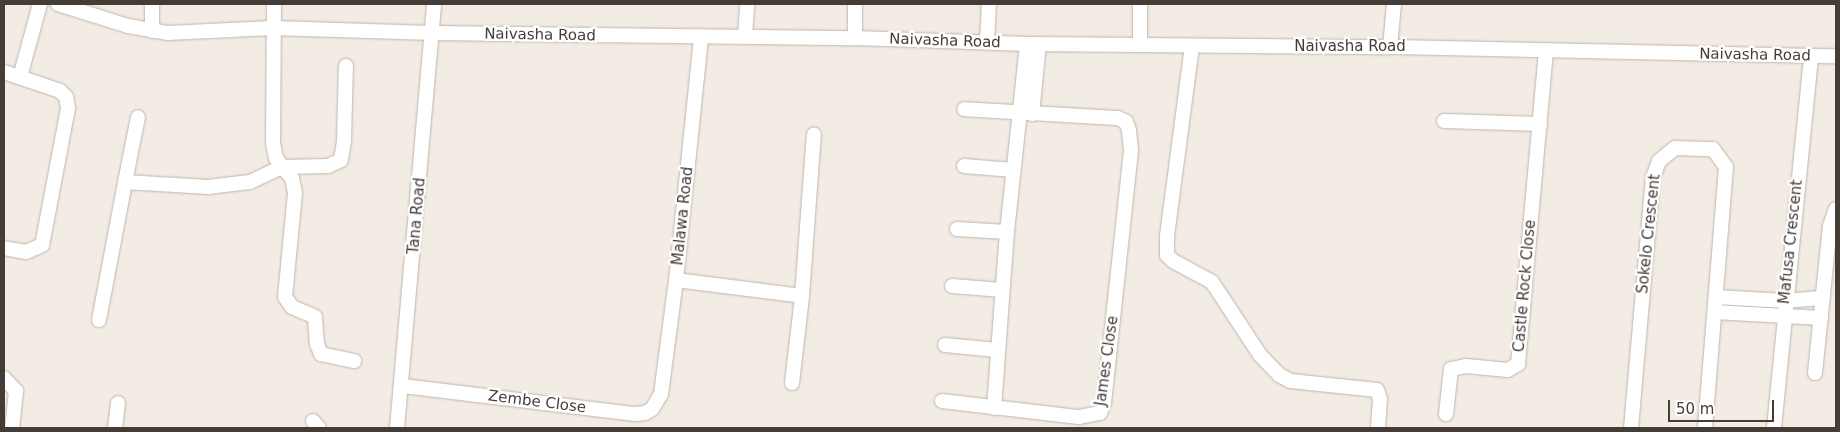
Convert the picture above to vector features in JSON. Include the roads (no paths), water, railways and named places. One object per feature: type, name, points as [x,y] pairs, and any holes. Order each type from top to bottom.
[{"type":"street","points":[[20,77],[40,4]]},
{"type":"street","name":"Naivasha Road","points":[[58,4],[152,31],[184,34],[272,28],[433,34],[745,36],[1033,44],[1390,47],[1836,56]]},
{"type":"street","points":[[152,4],[152,31]]},
{"type":"street","points":[[274,4],[272,28],[273,143],[276,158],[292,178],[295,193],[285,297],[292,307],[315,317],[317,344],[320,354],[354,361]]},
{"type":"street","name":"Tana Road","points":[[397,428],[403,386],[434,4]]},
{"type":"street","points":[[745,36],[747,4]]},
{"type":"street","points":[[855,4],[855,38]]},
{"type":"street","points":[[987,42],[989,4]]},
{"type":"street","points":[[1140,4],[1140,45]]},
{"type":"street","points":[[1390,47],[1394,4]]},
{"type":"street","name":"Malawa Road","points":[[661,394],[676,280],[702,36]]},
{"type":"street","points":[[994,408],[997,350],[1013,170],[1025,114],[1033,44]]},
{"type":"street","points":[[1192,46],[1167,236],[1168,255],[1173,261],[1211,280],[1260,355],[1279,375],[1291,381],[1377,390],[1380,399],[1378,428]]},
{"type":"street","name":"Castle Rock Close","points":[[1446,414],[1451,369],[1466,366],[1508,370],[1518,364],[1546,50]]},
{"type":"street","name":"Mafusa Crescent","points":[[1774,428],[1783,317],[1811,56]]},
{"type":"street","points":[[125,182],[208,186],[250,182],[282,167],[328,166],[341,160],[344,146],[346,66]]},
{"type":"street","points":[[4,72],[60,91],[66,97],[68,108],[42,245],[26,252],[4,248]]},
{"type":"street","name":"James Close","points":[[942,401],[1091,417],[1100,413],[1104,403],[1131,150],[1129,130],[1126,122],[1118,118],[964,109]]},
{"type":"street","points":[[99,320],[138,117]]},
{"type":"street","points":[[1444,121],[1540,124]]},
{"type":"street","points":[[792,383],[802,296],[814,134]]},
{"type":"street","name":"Sokelo Crescent","points":[[1631,428],[1653,177],[1659,161],[1675,148],[1713,149],[1726,168],[1705,428]]},
{"type":"street","points":[[964,166],[1013,170]]},
{"type":"street","points":[[1816,373],[1830,226],[1836,209]]},
{"type":"street","points":[[958,229],[1007,232]]},
{"type":"street","points":[[676,280],[802,296]]},
{"type":"street","points":[[952,286],[1002,290]]},
{"type":"street","points":[[1716,297],[1785,301],[1823,298]]},
{"type":"street","points":[[1715,312],[1821,318]]},
{"type":"street","points":[[945,345],[997,350]]},
{"type":"street","points":[[4,378],[16,392],[12,428]]},
{"type":"street","name":"Zembe Close","points":[[403,386],[635,414],[646,413],[652,409],[661,394]]},
{"type":"street","points":[[115,428],[118,403]]}]
